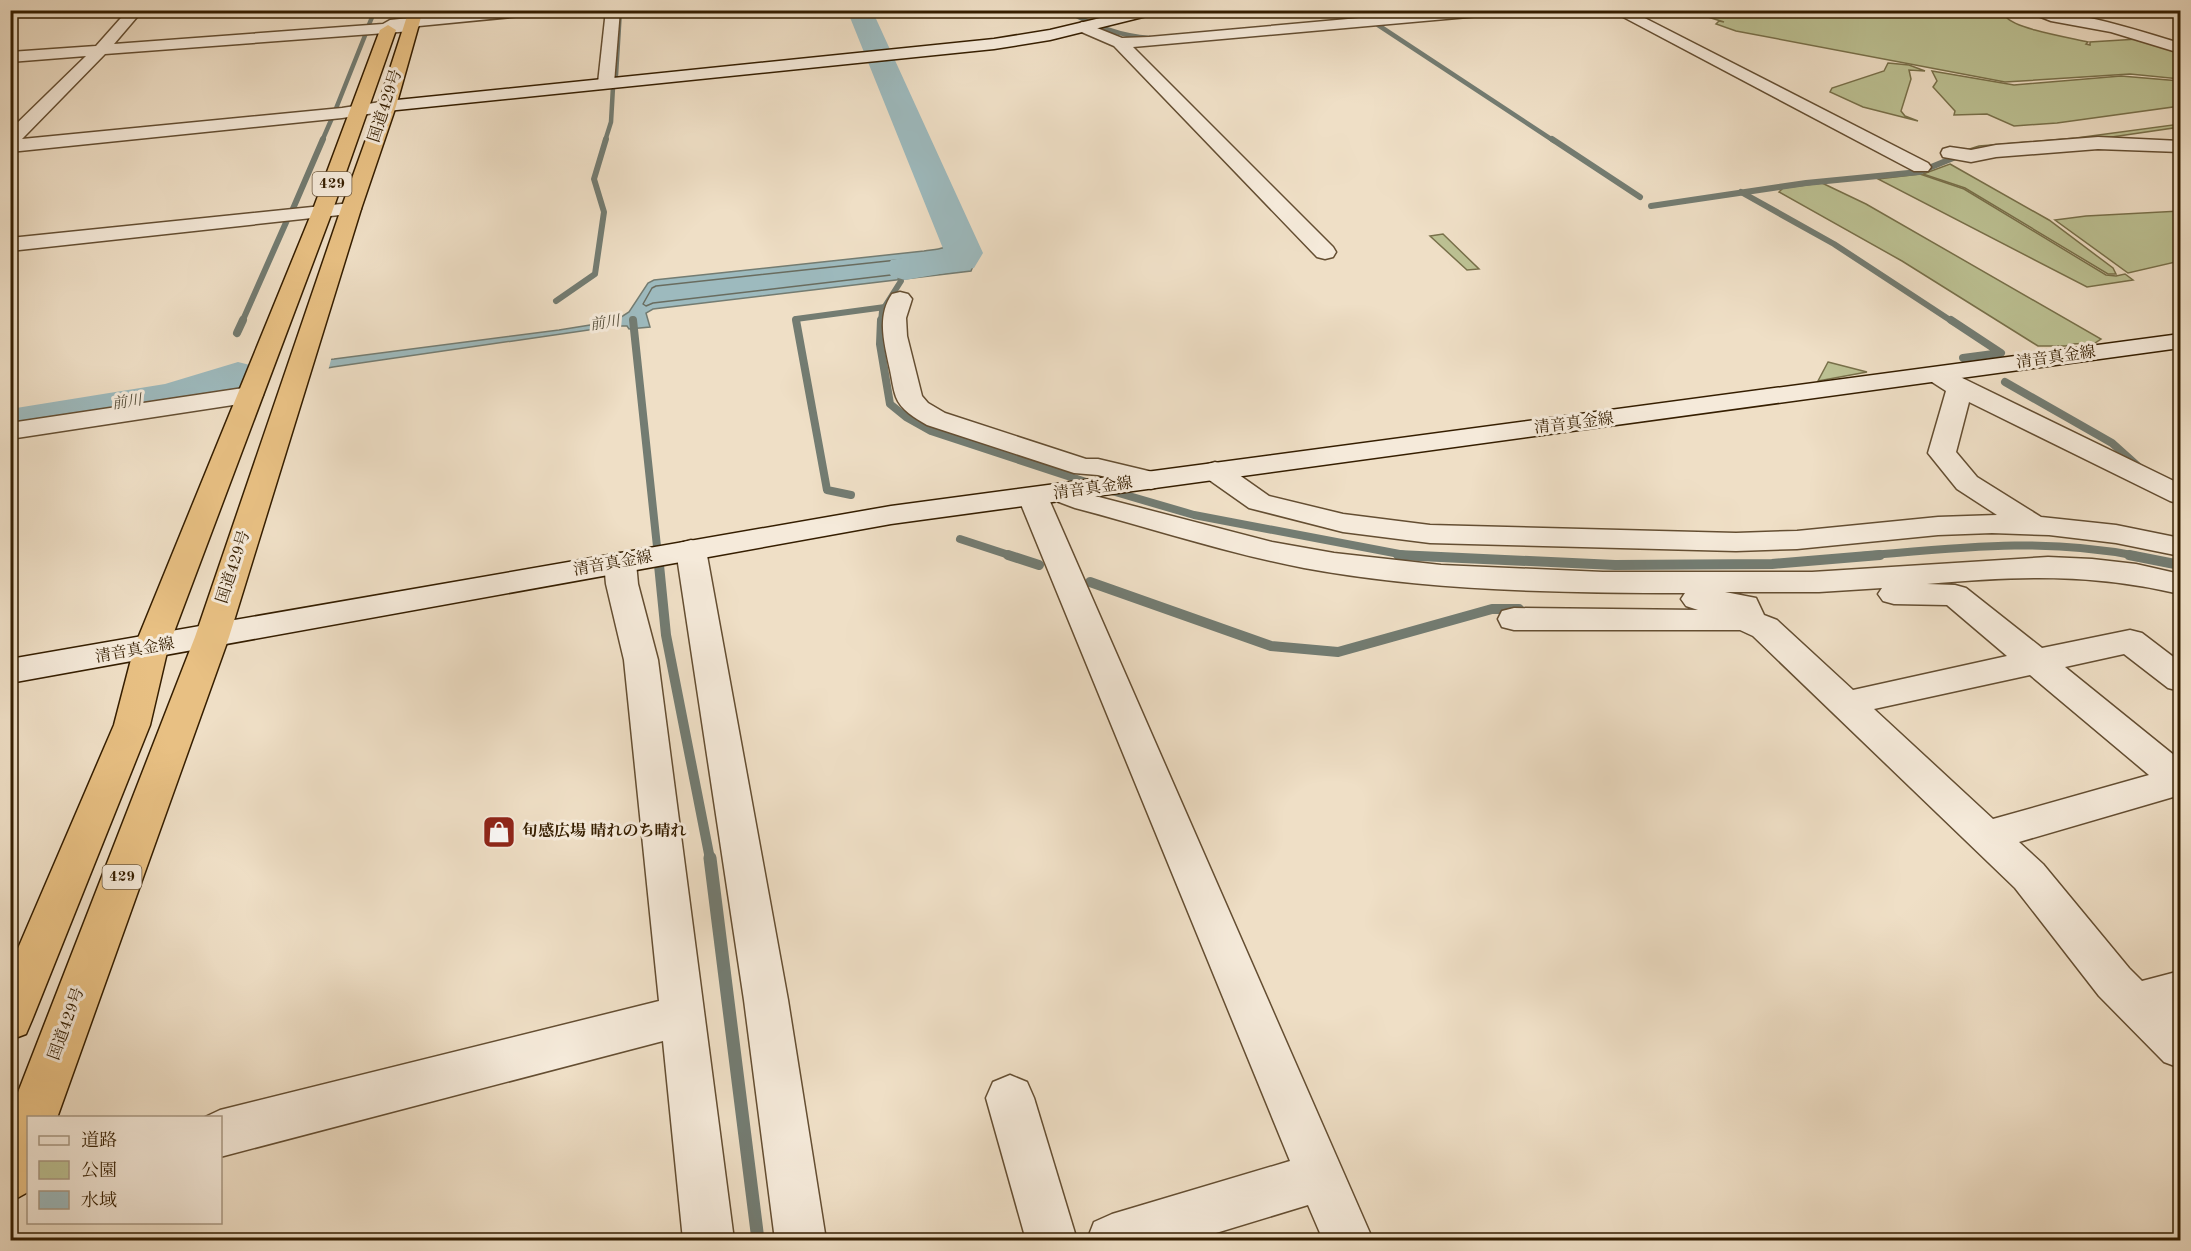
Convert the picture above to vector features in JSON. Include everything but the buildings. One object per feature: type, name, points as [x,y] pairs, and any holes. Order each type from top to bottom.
[{"type":"highway","name":"国道429号","points":[[34,1116],[212,637],[351,209],[387,106],[413,19]]},
{"type":"highway","name":"国道429号","points":[[10,1020],[132,724],[151,648],[322,212],[392,21]]},
{"type":"highway","points":[[10,1177],[27,1131]]},
{"type":"street","points":[[10,143],[136,10]]},
{"type":"street","points":[[10,57],[413,19],[542,10]]},
{"type":"street","points":[[606,83],[612,10]]},
{"type":"street","points":[[1080,10],[1093,25],[1120,43],[1325,252]]},
{"type":"street","points":[[10,143],[360,111],[387,106],[1010,42],[1155,10]]},
{"type":"street","points":[[1120,43],[1502,10]]},
{"type":"street","points":[[1617,10],[1921,167]]},
{"type":"street","points":[[2030,10],[2056,18],[2113,28],[2181,48]]},
{"type":"street","points":[[1958,155],[2098,143],[2181,147]]},
{"type":"street","points":[[10,244],[351,209]]},
{"type":"street","points":[[900,299],[894,318],[896,336],[909,398],[919,409],[936,419],[1084,467],[1098,468],[1147,481]]},
{"type":"street","name":"清音真金線","points":[[10,671],[151,648],[891,515],[1215,471],[1948,381],[2181,341]]},
{"type":"street","points":[[2034,526],[1967,483],[1942,453],[1948,381],[2181,495]]},
{"type":"street","points":[[10,431],[251,392]]},
{"type":"street","points":[[1215,471],[1259,502],[1343,523],[1430,534],[1562,561],[1653,593],[1745,606],[1748,617]]},
{"type":"street","points":[[1057,494],[1289,554],[1331,563],[1429,574],[1938,526],[1992,524],[2116,534],[2181,547]]},
{"type":"street","points":[[1057,494],[1321,1176],[1348,1240]]},
{"type":"street","points":[[684,551],[765,1000],[801,1240]]},
{"type":"street","points":[[629,561],[622,584],[641,660],[709,1240]]},
{"type":"street","points":[[1620,581],[1826,582],[1966,569],[2066,566],[2116,571],[2181,584]]},
{"type":"street","points":[[1860,579],[1870,588],[1894,594],[1956,595],[2181,781]]},
{"type":"street","points":[[1514,619],[1748,617],[1765,628],[2029,876],[2114,982],[2152,998],[2181,1047]]},
{"type":"street","points":[[1864,699],[2130,641],[2181,679]]},
{"type":"street","points":[[2006,830],[2181,781]]},
{"type":"street","points":[[222,1133],[684,1015]]},
{"type":"street","points":[[1010,1098],[1052,1240]]},
{"type":"street","points":[[1112,1240],[1321,1176]]},
{"type":"green space","points":[[1702,11],[2036,11],[2006,17],[2021,25],[2088,42],[2086,44],[2090,45],[2090,42],[2138,39],[2180,50],[2180,79],[2130,74],[2005,82],[1736,31],[1716,24],[1719,21],[1724,22],[1708,17]]},
{"type":"green space","points":[[1888,63],[1909,65],[1925,71],[1909,70],[1911,79],[1901,111],[1905,116],[1918,121],[1863,107],[1830,92],[1832,88],[1884,71]]},
{"type":"green space","points":[[1932,71],[2014,85],[2121,76],[2180,81],[2180,106],[2057,123],[2014,126],[1987,114],[1954,115],[1955,111],[1933,87],[1937,81]]},
{"type":"green space","points":[[2180,124],[2180,127],[2105,138],[1980,148],[1960,152],[1979,146],[2076,138]]},
{"type":"green space","points":[[1950,164],[2049,220],[2113,268],[2116,274],[2108,274],[1965,188],[1923,174]]},
{"type":"green space","points":[[1920,174],[1964,189],[2106,275],[2125,274],[2133,280],[2087,287],[1878,179]]},
{"type":"green space","points":[[1822,183],[1866,204],[2101,339],[2095,343],[2038,346],[1902,261],[1779,192],[1783,188]]},
{"type":"green space","points":[[2180,211],[2180,261],[2128,273],[2055,220],[2086,216]]},
{"type":"green space","points":[[1443,234],[1479,269],[1467,270],[1430,236]]},
{"type":"green space","points":[[1828,362],[1867,372],[1818,381]]},
{"type":"water","points":[[852,11],[865,11],[884,57],[873,58]]},
{"type":"water","points":[[965,240],[975,261],[971,271],[653,309],[646,313],[650,327],[629,329],[627,326],[616,326],[333,367],[162,400],[164,395],[220,370],[334,359],[615,321],[629,312],[648,283],[654,280],[924,251],[943,248],[953,241]]},
{"type":"pier","points":[[332,356],[328,371],[218,392],[230,366]]},
{"type":"waterway","points":[[368,27],[375,10]]},
{"type":"waterway","points":[[616,75],[620,10]]},
{"type":"waterway","name":"前川","points":[[859,10],[964,253],[961,260],[905,268]]},
{"type":"waterway","points":[[1066,10],[1106,29],[1150,38]]},
{"type":"waterway","points":[[1378,25],[1554,141]]},
{"type":"waterway","points":[[335,111],[366,33]]},
{"type":"waterway","points":[[605,141],[611,122],[613,87]]},
{"type":"waterway","points":[[322,141],[332,118]]},
{"type":"waterway","points":[[292,211],[323,139]]},
{"type":"waterway","points":[[556,301],[595,274],[604,212],[594,179],[606,139]]},
{"type":"waterway","points":[[1552,139],[1640,197]]},
{"type":"waterway","points":[[1742,193],[1806,183],[1919,172],[1963,154]]},
{"type":"waterway","points":[[1651,206],[1742,193]]},
{"type":"waterway","points":[[1742,193],[1834,244],[1953,322]]},
{"type":"waterway","points":[[242,322],[288,218]]},
{"type":"waterway","points":[[884,307],[901,281],[899,271]]},
{"type":"waterway","points":[[797,322],[796,319],[884,307]]},
{"type":"waterway","points":[[881,322],[884,307]]},
{"type":"waterway","points":[[237,333],[243,320]]},
{"type":"waterway","points":[[633,320],[658,556]]},
{"type":"waterway","points":[[796,320],[827,490],[851,495]]},
{"type":"waterway","points":[[881,320],[880,344],[890,404],[906,417],[931,431],[1092,484]]},
{"type":"waterway","points":[[1951,320],[2001,353],[1963,358],[1965,359]]},
{"type":"waterway","name":"前川","points":[[10,423],[172,396],[238,375]]},
{"type":"waterway","points":[[2005,382],[2112,443],[2141,469]]},
{"type":"waterway","points":[[1105,489],[1194,515],[1407,555]]},
{"type":"waterway","points":[[960,539],[1012,556]]},
{"type":"waterway","points":[[1862,556],[1999,546],[2067,547],[2137,556]]},
{"type":"waterway","points":[[658,555],[666,635],[710,859]]},
{"type":"waterway","points":[[1008,555],[1039,565]]},
{"type":"waterway","points":[[1398,555],[1407,555]]},
{"type":"waterway","points":[[1407,555],[1615,565],[1772,564],[1880,555]]},
{"type":"waterway","points":[[2129,555],[2180,565]]},
{"type":"waterway","points":[[1090,582],[1271,646],[1338,652],[1492,609],[1519,609]]},
{"type":"waterway","points":[[710,858],[758,1240]]},
{"type":"place","name":"旬感広場 晴れのち晴れ","points":[[499,832]]}]
